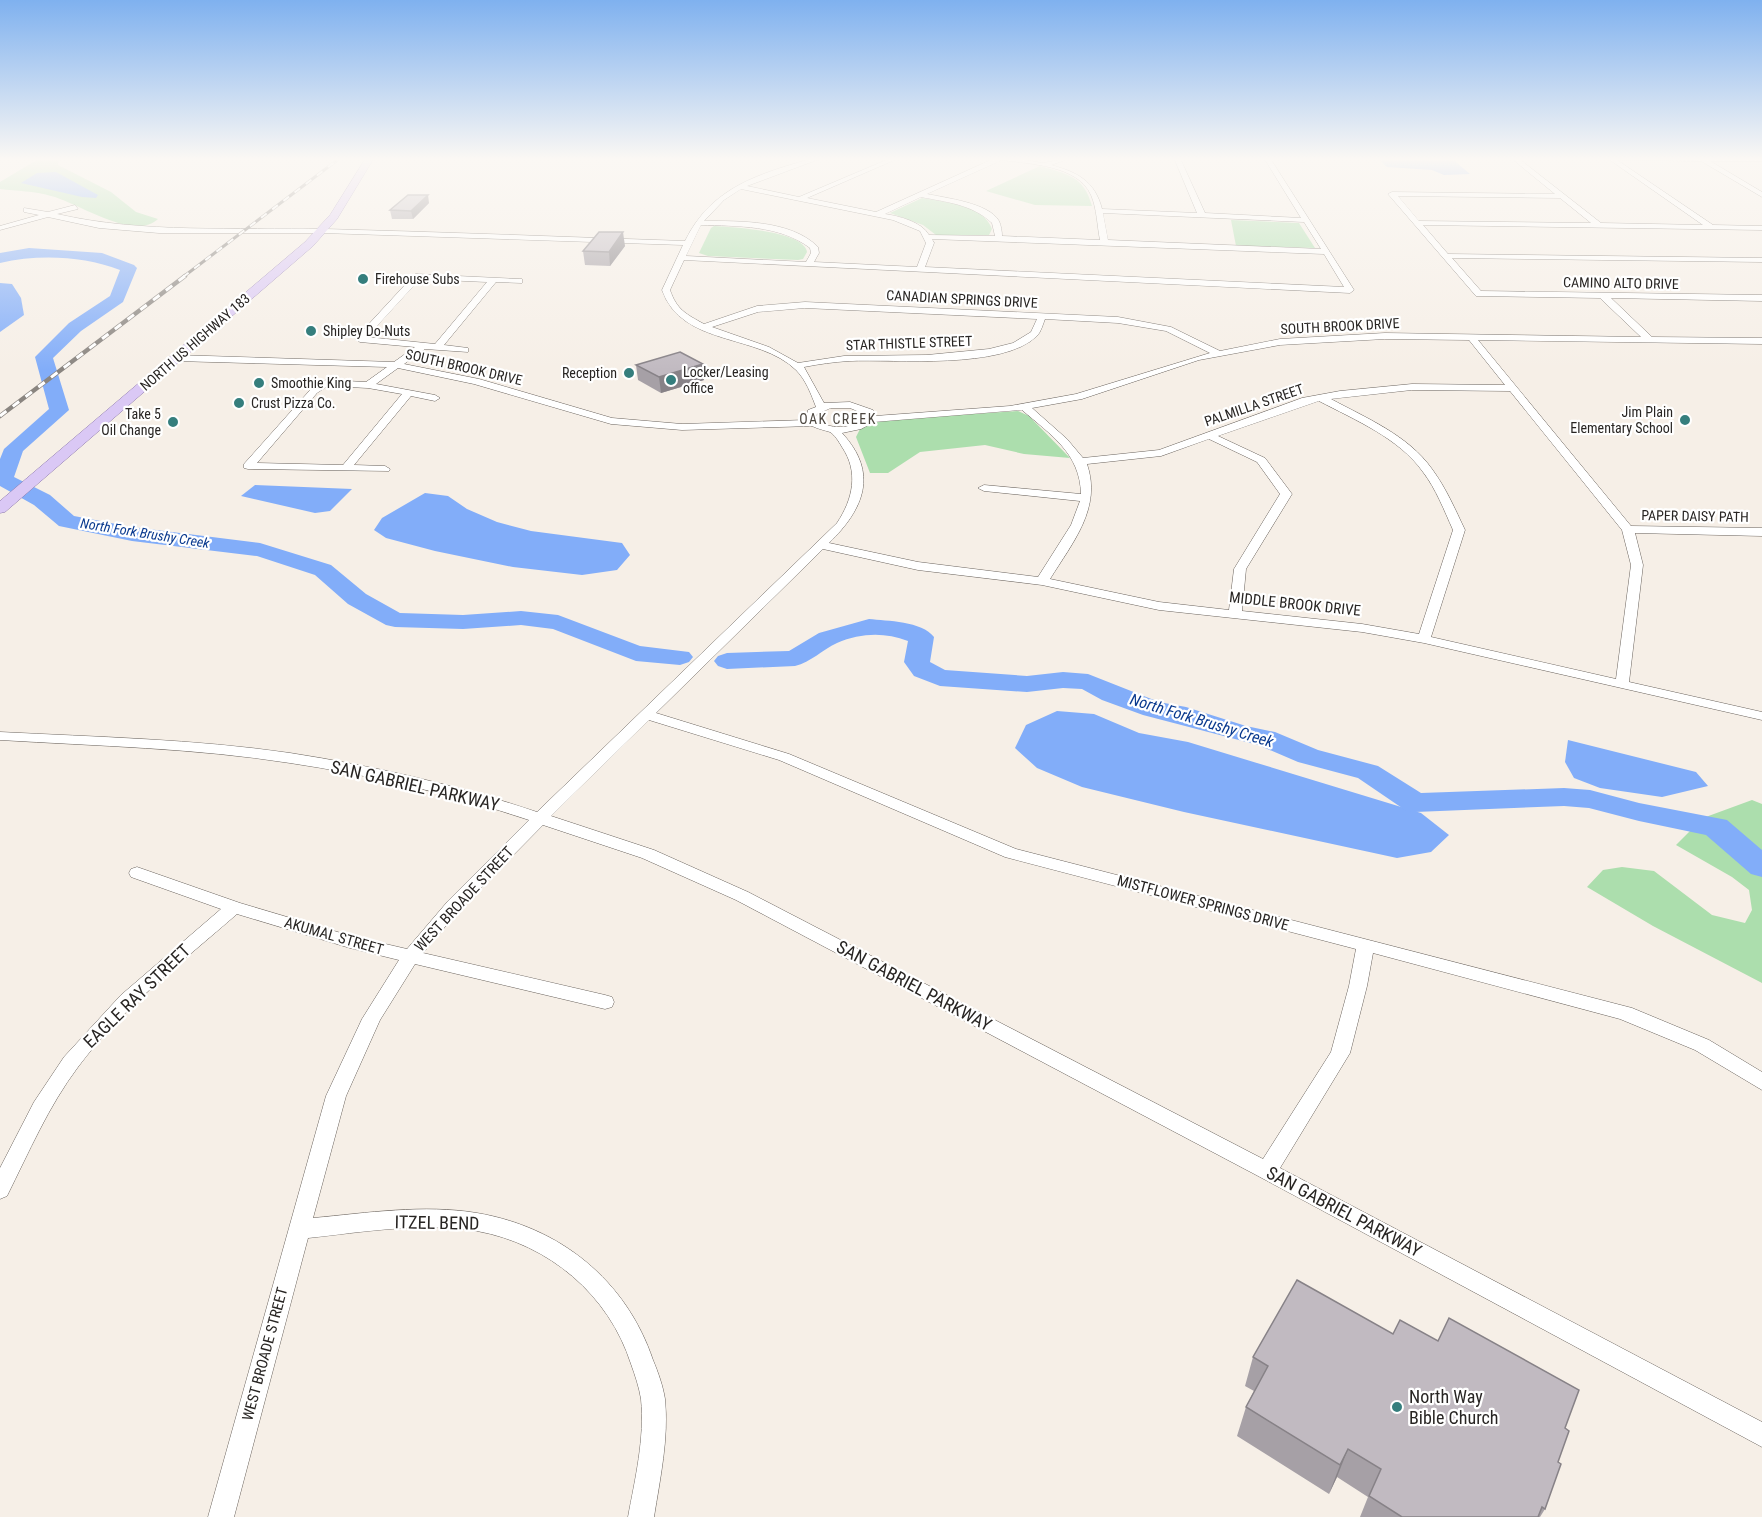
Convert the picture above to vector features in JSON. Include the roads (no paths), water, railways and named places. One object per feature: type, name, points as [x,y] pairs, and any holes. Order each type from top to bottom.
[{"type":"main road","name":"NORTH US HIGHWAY 183","points":[[0,509],[322,231]]},
{"type":"street","points":[[146,229],[322,231],[689,243]]},
{"type":"street","points":[[695,229],[666,290],[666,300],[673,309],[705,327],[774,353],[797,366],[812,387],[870,416],[856,428],[833,429],[815,414],[812,387]]},
{"type":"street","points":[[766,229],[796,236],[814,247],[809,264]]},
{"type":"street","points":[[919,229],[929,237],[1326,252]]},
{"type":"street","points":[[997,229],[999,238]]},
{"type":"street","points":[[1102,229],[1106,243]]},
{"type":"street","points":[[681,258],[1350,290],[1311,229]]},
{"type":"street","points":[[1424,229],[1445,256],[1762,260]]},
{"type":"street","points":[[920,269],[930,243],[929,237]]},
{"type":"street","name":"CAMINO ALTO DRIVE","points":[[1445,256],[1479,294],[1762,298]]},
{"type":"street","points":[[465,350],[360,339],[418,276],[519,280]]},
{"type":"street","points":[[438,346],[494,279]]},
{"type":"street","points":[[1603,296],[1650,340]]},
{"type":"street","name":"CANADIAN SPRINGS DRIVE","points":[[705,327],[757,309],[783,306],[1042,317],[1145,324],[1168,329],[1216,352]]},
{"type":"street","name":"STAR THISTLE STREET","points":[[797,366],[849,358],[966,356],[999,351],[1025,342],[1040,328],[1042,317]]},
{"type":"street","name":"SOUTH BROOK DRIVE","points":[[870,416],[1025,406],[1078,397],[1216,352],[1280,342],[1338,337],[1762,341]]},
{"type":"street","points":[[1471,337],[1628,529],[1637,565],[1622,684]]},
{"type":"street","points":[[368,385],[424,345]]},
{"type":"street","name":"SOUTH BROOK DRIVE","points":[[176,358],[396,365],[476,381],[611,421],[682,427],[743,425],[815,414],[846,405]]},
{"type":"street","points":[[385,469],[248,466],[314,391],[326,383],[368,385],[435,398]]},
{"type":"street","name":"PALMILLA STREET","points":[[1081,461],[1161,453],[1306,400],[1412,387],[1511,388]]},
{"type":"street","points":[[346,468],[408,393]]},
{"type":"street","points":[[1322,398],[1398,442],[1423,465],[1440,490],[1459,530],[1424,639]]},
{"type":"street","points":[[1025,406],[1081,461],[1087,481],[1088,498],[1085,510],[1042,581]]},
{"type":"street","name":"WEST BROADE STREET","points":[[855,460],[856,428]]},
{"type":"street","name":"WEST BROADE STREET","points":[[221,1517],[336,1096],[371,1019],[410,957],[454,905],[539,819],[841,525],[853,508],[859,488],[859,469],[840,436],[833,429]]},
{"type":"street","points":[[1209,435],[1261,460],[1286,494],[1240,569],[1235,614]]},
{"type":"street","points":[[984,488],[1088,498]]},
{"type":"street","name":"PAPER DAISY PATH","points":[[1628,529],[1762,532]]},
{"type":"street","name":"MIDDLE BROOK DRIVE","points":[[821,545],[918,567],[1042,581],[1159,606],[1314,621],[1424,639],[1762,716]]},
{"type":"street","name":"MISTFLOWER SPRINGS DRIVE","points":[[646,715],[784,757],[1011,853],[1625,1013],[1702,1046],[1762,1082]]},
{"type":"street","name":"SAN GABRIEL PARKWAY","points":[[0,736],[199,748],[290,758],[386,776],[476,798],[648,854],[742,896],[1267,1171],[1762,1435]]},
{"type":"street","name":"AKUMAL STREET","points":[[137,873],[294,926],[410,957],[605,1002]]},
{"type":"street","name":"EAGLE RAY STREET","points":[[0,1190],[41,1107],[87,1042],[138,991],[234,907]]},
{"type":"street","points":[[1267,1171],[1340,1053],[1365,946]]},
{"type":"street","name":"ITZEL BEND","points":[[299,1229],[406,1220],[477,1222],[512,1230],[563,1254],[594,1279],[624,1317],[640,1352],[653,1402],[653,1448],[641,1517]]},
{"type":"water","points":[[0,283],[12,284],[21,298],[24,315],[0,332]]},
{"type":"water","points":[[255,485],[352,489],[330,511],[315,513],[241,496]]},
{"type":"water","points":[[425,493],[448,496],[467,509],[497,522],[531,531],[622,543],[630,555],[617,570],[582,575],[513,567],[435,551],[386,538],[374,530],[382,518]]},
{"type":"water","points":[[1057,711],[1094,714],[1139,733],[1188,742],[1421,813],[1449,835],[1431,852],[1397,858],[1184,812],[1082,787],[1037,768],[1015,748],[1026,725]]},
{"type":"water","points":[[1568,740],[1696,772],[1708,786],[1662,797],[1600,788],[1574,778],[1565,762]]},
{"type":"waterway","name":"North Fork Brushy Creek","points":[[0,258],[29,252],[102,258],[129,268],[117,299],[75,327],[44,357],[59,410],[14,449],[3,479],[42,500],[67,521],[132,534],[260,550],[323,570],[357,599],[395,620],[463,622],[521,618],[558,622],[636,653],[680,657]]},
{"type":"waterway","name":"North Fork Brushy Creek","points":[[727,661],[795,658],[828,638],[869,626],[904,631],[921,637],[917,662],[923,670],[940,678],[1027,684],[1063,680],[1088,682],[1111,694],[1153,709],[1176,713],[1241,734],[1265,738],[1308,756],[1368,772],[1415,803],[1564,797],[1590,799],[1639,812],[1716,827],[1762,867]]},
{"type":"railway","points":[[183,277],[247,229]]},
{"type":"railway","points":[[0,416],[185,276]]},
{"type":"place","name":"Firehouse Subs","points":[[363,279]]},
{"type":"place","name":"Shipley Do-Nuts","points":[[311,331]]},
{"type":"place","name":"Reception","points":[[629,373]]},
{"type":"place","name":"Locker/Leasing office","points":[[671,380]]},
{"type":"place","name":"Smoothie King","points":[[259,383]]},
{"type":"place","name":"Crust Pizza Co.","points":[[239,403]]},
{"type":"place","name":"Jim Plain Elementary School","points":[[1685,420]]},
{"type":"place","name":"Take 5 Oil Change","points":[[173,422]]},
{"type":"place","name":"North Way Bible Church","points":[[1397,1407]]},
{"type":"district","name":"OAK CREEK","points":[[838,419]]}]
